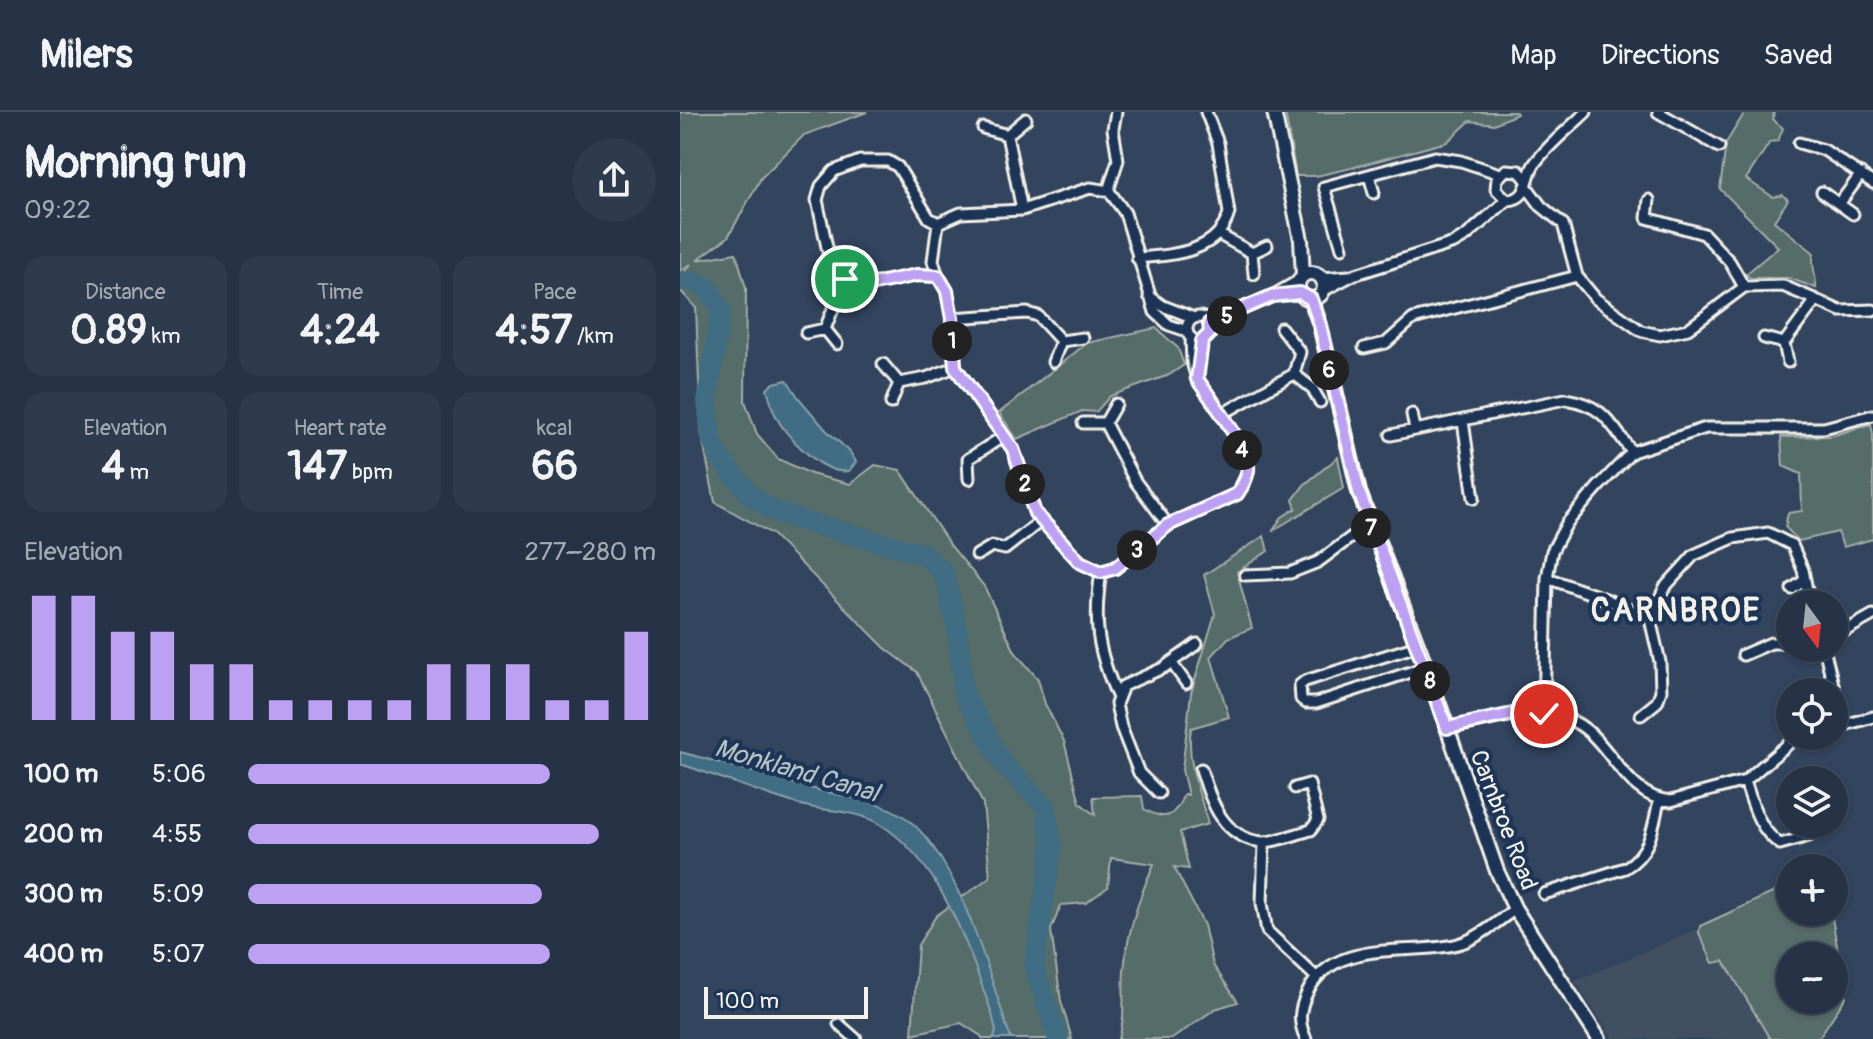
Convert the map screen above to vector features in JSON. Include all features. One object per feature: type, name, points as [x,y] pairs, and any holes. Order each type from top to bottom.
[{"type":"street","points":[[1108,191],[1118,160],[1113,129],[1116,112]]},
{"type":"street","points":[[1137,258],[1188,252],[1220,235],[1229,213],[1218,143],[1206,112]]},
{"type":"street","name":"Carnbroe Road","points":[[1274,112],[1311,286],[1369,524],[1426,667],[1494,862],[1515,909],[1599,1039]]},
{"type":"street","points":[[1489,214],[1498,183],[1506,170],[1519,171],[1534,163],[1586,112]]},
{"type":"street","points":[[1658,112],[1719,147]]},
{"type":"street","points":[[1007,135],[1026,119]]},
{"type":"street","points":[[983,128],[1007,135]]},
{"type":"street","points":[[1007,135],[1022,210]]},
{"type":"street","points":[[1799,143],[1824,150],[1873,183]]},
{"type":"street","points":[[1342,248],[1324,187],[1435,157],[1486,169],[1507,200]]},
{"type":"street","points":[[938,223],[929,218],[898,167],[888,161],[860,161],[834,171],[821,186],[817,200],[831,266],[845,279],[864,286],[917,275],[938,276]]},
{"type":"street","points":[[1521,197],[1534,163]]},
{"type":"street","points":[[1519,171],[1541,206]]},
{"type":"street","points":[[1839,204],[1861,174]]},
{"type":"street","points":[[1369,175],[1374,193]]},
{"type":"street","points":[[938,223],[961,213],[1022,210],[1090,188],[1108,191],[1121,205],[1155,312],[1169,325],[1202,341]]},
{"type":"street","points":[[1822,192],[1853,214]]},
{"type":"street","points":[[1209,323],[1272,296],[1353,275],[1454,243],[1476,229],[1507,200],[1521,197],[1541,206],[1563,224],[1577,276],[1596,299],[1641,331],[1660,335],[1688,329],[1744,287],[1783,286],[1850,313],[1873,310]]},
{"type":"street","points":[[1649,200],[1647,218],[1704,234],[1730,262],[1744,287]]},
{"type":"street","points":[[938,223],[933,261],[947,291],[955,367],[1013,449],[1035,513],[1080,562],[1101,572],[1115,568],[1168,525],[1237,494],[1243,486],[1247,462],[1222,414],[1197,379],[1192,362],[1187,325],[1194,318]]},
{"type":"street","points":[[1220,235],[1252,253]]},
{"type":"street","points":[[1252,253],[1267,246]]},
{"type":"street","points":[[1252,253],[1254,274]]},
{"type":"street","points":[[1364,348],[1386,343],[1413,319],[1577,276]]},
{"type":"street","points":[[825,329],[845,279]]},
{"type":"street","points":[[1149,296],[1163,306],[1194,318],[1204,318],[1209,323],[1210,333],[1202,341],[1197,379]]},
{"type":"street","points":[[1788,362],[1784,343],[1816,300]]},
{"type":"street","points":[[952,318],[1027,313],[1038,316],[1061,341]]},
{"type":"street","points":[[1222,414],[1294,374],[1300,352],[1281,328]]},
{"type":"street","points":[[806,333],[825,329]]},
{"type":"street","points":[[825,329],[837,344]]},
{"type":"street","points":[[1061,341],[1083,338]]},
{"type":"street","points":[[1764,338],[1784,343]]},
{"type":"street","points":[[1053,362],[1061,341]]},
{"type":"street","points":[[883,364],[899,383]]},
{"type":"street","points":[[899,383],[926,378],[955,367]]},
{"type":"street","points":[[1294,374],[1312,388],[1320,402]]},
{"type":"street","points":[[891,403],[899,383]]},
{"type":"street","points":[[1391,435],[1565,399],[1586,402],[1603,413],[1632,452]]},
{"type":"street","points":[[1105,423],[1116,404]]},
{"type":"street","points":[[1412,414],[1415,429]]},
{"type":"street","points":[[1544,714],[1547,578],[1552,551],[1567,523],[1632,452],[1706,428],[1824,428],[1873,415]]},
{"type":"street","points":[[1463,421],[1467,482],[1474,498]]},
{"type":"street","points":[[1083,423],[1105,423]]},
{"type":"street","points":[[1105,423],[1135,481],[1168,525]]},
{"type":"street","points":[[969,479],[968,459],[1004,436]]},
{"type":"street","points":[[977,555],[992,546],[1005,549],[1042,520]]},
{"type":"street","points":[[1245,575],[1290,573],[1318,562],[1369,524]]},
{"type":"street","points":[[1641,715],[1657,702],[1661,691],[1660,662],[1650,619],[1665,587],[1694,555],[1733,538],[1768,533],[1792,545],[1803,570],[1806,585],[1792,589]]},
{"type":"street","points":[[1101,572],[1096,629],[1108,675],[1118,698]]},
{"type":"street","points":[[1547,578],[1650,619]]},
{"type":"street","points":[[1848,629],[1873,615]]},
{"type":"street","points":[[1743,655],[1776,643]]},
{"type":"street","points":[[1159,793],[1139,773],[1116,704],[1123,686],[1171,662],[1197,644]]},
{"type":"street","points":[[1417,646],[1305,681],[1300,685],[1301,699],[1306,703],[1316,703],[1426,667]]},
{"type":"street","points":[[1171,662],[1186,683]]},
{"type":"street","points":[[1447,728],[1517,713],[1544,714],[1575,722],[1586,730],[1639,789],[1659,800],[1671,801],[1745,781],[1781,750]]},
{"type":"street","points":[[1848,724],[1873,717]]},
{"type":"street","points":[[1201,769],[1222,822],[1233,831],[1264,843],[1311,830],[1315,826],[1318,820],[1309,784],[1295,788]]},
{"type":"street","points":[[1745,781],[1756,816],[1772,839],[1780,844],[1802,838]]},
{"type":"street","points":[[1544,894],[1625,868],[1637,861],[1649,844],[1659,800]]},
{"type":"street","points":[[1264,843],[1262,903],[1267,931],[1316,977]]},
{"type":"street","points":[[1306,1039],[1300,1025],[1300,1010],[1316,977],[1339,962],[1358,954],[1459,944],[1515,909]]},
{"type":"street","points":[[839,1024],[856,1039]]},
{"type":"shaded area","points":[[787,380],[826,430],[850,452],[856,462],[849,471],[839,471],[817,461],[796,443],[780,423],[767,389],[774,383]]},
{"type":"shaded area","points":[[680,752],[870,802],[893,810],[923,833],[940,857],[970,918],[1011,1039],[994,1039],[996,1031],[992,1014],[950,908],[919,859],[900,839],[869,819],[801,805],[680,764]]},
{"type":"shaded area","points":[[1697,929],[1713,963],[1724,962],[1769,1039],[1613,1039],[1575,981]]},
{"type":"green space","points":[[680,112],[867,112],[804,135],[761,178],[728,237],[697,260],[736,253],[746,288],[745,401],[757,434],[778,459],[811,474],[850,484],[875,465],[900,470],[950,545],[984,586],[1015,652],[1038,679],[1045,704],[1064,741],[1080,803],[1095,815],[1093,797],[1142,796],[1144,809],[1164,816],[1177,808],[1184,794],[1188,795],[1182,770],[1191,693],[1215,614],[1204,575],[1264,536],[1268,551],[1237,572],[1252,628],[1228,638],[1211,657],[1229,717],[1191,728],[1192,765],[1208,824],[1180,832],[1189,869],[1174,867],[1204,925],[1213,965],[1238,1002],[1215,1009],[1172,1039],[1119,1039],[1128,943],[1138,903],[1154,864],[1111,858],[1108,887],[1086,903],[1061,905],[1051,930],[1061,1001],[1072,1039],[983,1039],[961,1023],[912,1034],[918,945],[936,916],[990,877],[983,804],[917,672],[885,648],[772,534],[715,502],[701,432],[696,308],[680,290],[680,277],[691,264],[680,271]]},
{"type":"green space","points":[[1285,112],[1517,114],[1494,124],[1470,121],[1447,142],[1316,176],[1296,176]]},
{"type":"green space","points":[[1745,112],[1774,112],[1773,120],[1783,128],[1778,141],[1770,142],[1746,179],[1773,197],[1783,195],[1788,200],[1774,221],[1814,253],[1816,288],[1788,278],[1750,278],[1746,274],[1778,247],[1720,189],[1726,143]]},
{"type":"green space","points":[[1156,328],[1178,348],[1184,365],[1169,375],[1110,396],[1096,412],[1082,411],[1017,439],[999,413],[1087,343]]},
{"type":"green space","points":[[1871,424],[1873,539],[1843,547],[1838,532],[1799,541],[1785,527],[1788,513],[1802,511],[1801,474],[1783,466],[1781,437],[1831,436]]},
{"type":"green space","points":[[1338,457],[1344,488],[1272,531],[1282,517],[1296,508],[1293,500],[1304,485]]},
{"type":"green space","points":[[1776,891],[1776,926],[1833,926],[1836,942],[1776,942],[1776,1014],[1835,1014],[1818,1039],[1770,1039],[1724,961],[1713,963],[1699,933],[1700,926]]},
{"type":"waterway","points":[[680,281],[696,282],[709,289],[721,310],[707,401],[711,438],[721,460],[750,495],[773,511],[798,520],[923,554],[944,573],[957,628],[964,695],[1003,764],[1046,807],[1052,846],[1034,967],[1058,1039]]},
{"type":"district","name":"CARNBROE","points":[[1676,610]]},
{"type":"route","points":[[845,279],[864,286],[917,275],[938,276],[947,291],[955,367],[1013,449],[1035,513],[1080,562],[1101,572],[1115,568],[1168,525],[1237,494],[1243,486],[1248,468],[1246,456],[1197,379],[1202,341],[1210,333],[1209,323],[1272,296],[1300,293],[1311,299],[1369,524],[1447,728],[1517,713],[1544,714]]},
{"type":"water label","name":"Monkland Canal","points":[[797,770]]}]
